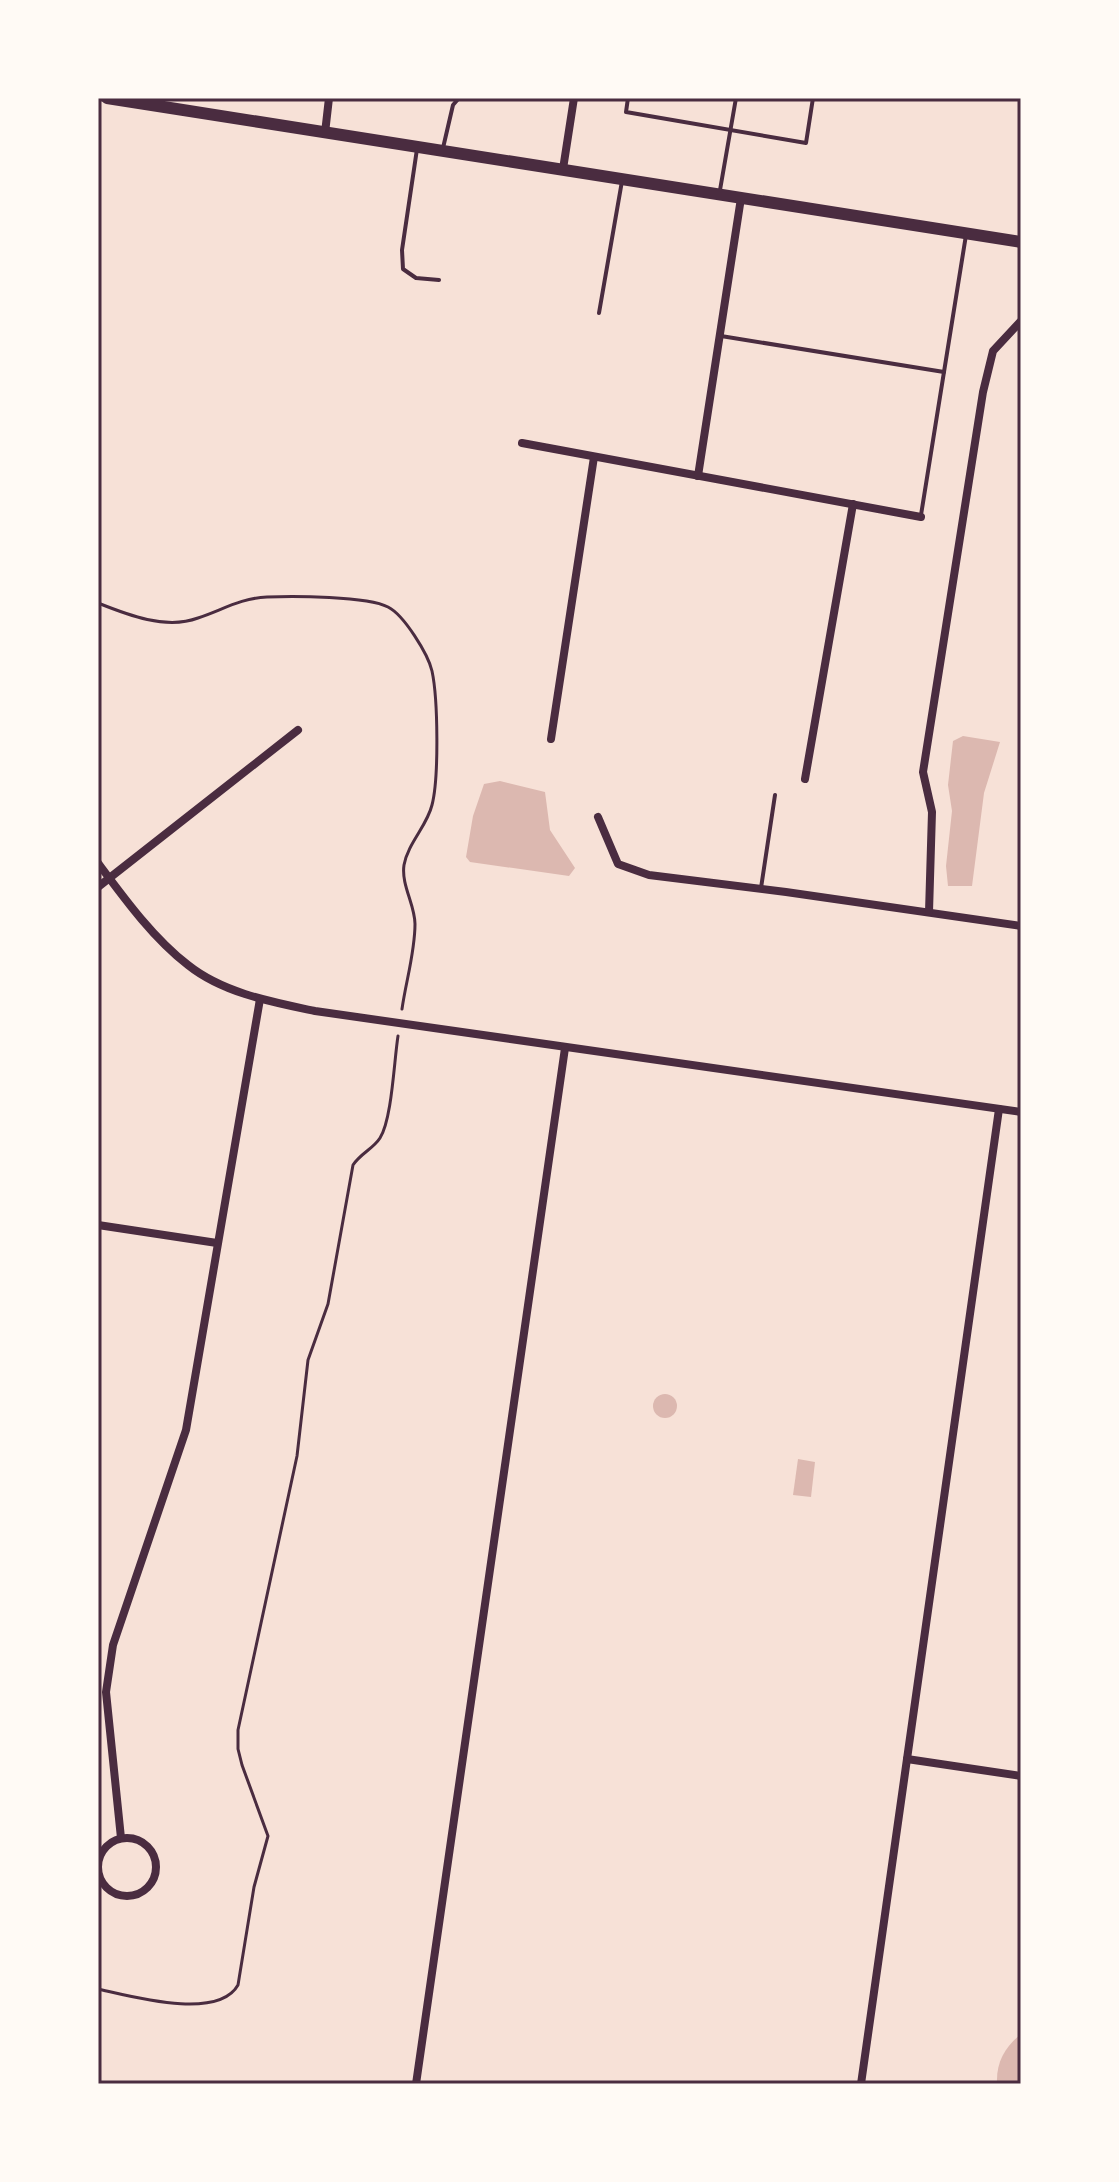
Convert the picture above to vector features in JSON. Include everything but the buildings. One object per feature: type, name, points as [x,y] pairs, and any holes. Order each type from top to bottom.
[{"type":"main road","points":[[107,98],[1021,242]]},
{"type":"street","points":[[325,133],[329,98]]},
{"type":"street","points":[[563,169],[574,98]]},
{"type":"street","points":[[698,476],[741,198]]},
{"type":"street","points":[[929,912],[932,812],[923,772],[983,392],[993,351],[1021,321]]},
{"type":"street","points":[[522,443],[921,517]]},
{"type":"street","points":[[551,739],[594,457]]},
{"type":"street","points":[[805,779],[853,504]]},
{"type":"street","points":[[98,887],[298,730]]},
{"type":"street","points":[[598,817],[618,864],[649,875],[1021,926]]},
{"type":"street","points":[[98,863],[153,932],[189,966],[221,984],[260,999],[315,1011],[1021,1112]]},
{"type":"street","points":[[121,1838],[106,1692],[113,1645],[186,1430],[260,999]]},
{"type":"street","points":[[416,2084],[565,1048]]},
{"type":"street","points":[[861,2084],[999,1109]]},
{"type":"street","points":[[98,1225],[217,1243]]},
{"type":"street","points":[[907,1759],[1021,1776]]},
{"type":"street","points":[[121,1838],[133,1838],[144,1843],[156,1861],[156,1873],[151,1883],[143,1892],[132,1896],[121,1896],[110,1891],[102,1883],[98,1872],[98,1861],[103,1850],[121,1838]]},
{"type":"lane","points":[[443,151],[453,105],[459,98]]},
{"type":"lane","points":[[628,98],[626,112],[806,143],[813,98]]},
{"type":"lane","points":[[720,194],[736,98]]},
{"type":"lane","points":[[417,147],[402,250],[403,269],[416,278],[439,280]]},
{"type":"lane","points":[[599,313],[623,178]]},
{"type":"lane","points":[[921,517],[966,234]]},
{"type":"lane","points":[[720,336],[944,372]]},
{"type":"lane","points":[[761,888],[775,795]]},
{"type":"path","points":[[98,603],[154,621],[176,622],[195,620],[237,601],[253,598],[350,599],[388,607],[419,644],[432,668],[435,692],[435,786],[432,808],[410,848],[403,870],[414,909],[415,928],[386,1124],[376,1143],[353,1165],[328,1304],[308,1360],[297,1456],[238,1730],[242,1765],[268,1836],[254,1887],[238,1985],[234,1992],[219,2001],[206,2004],[182,2004],[98,1989]]},
{"type":"shaded area","points":[[963,736],[1000,742],[984,793],[972,886],[948,886],[946,866],[952,811],[948,785],[953,741]]},
{"type":"shaded area","points":[[500,781],[545,792],[550,830],[575,868],[569,876],[470,862],[466,857],[473,816],[484,784]]},
{"type":"shaded area","points":[[665,1394],[674,1397],[677,1406],[674,1415],[665,1418],[656,1415],[653,1406],[656,1397]]},
{"type":"shaded area","points":[[798,1459],[815,1462],[811,1497],[793,1495]]},
{"type":"shaded area","points":[[1021,2034],[1021,2084],[997,2084],[1003,2056]]}]
